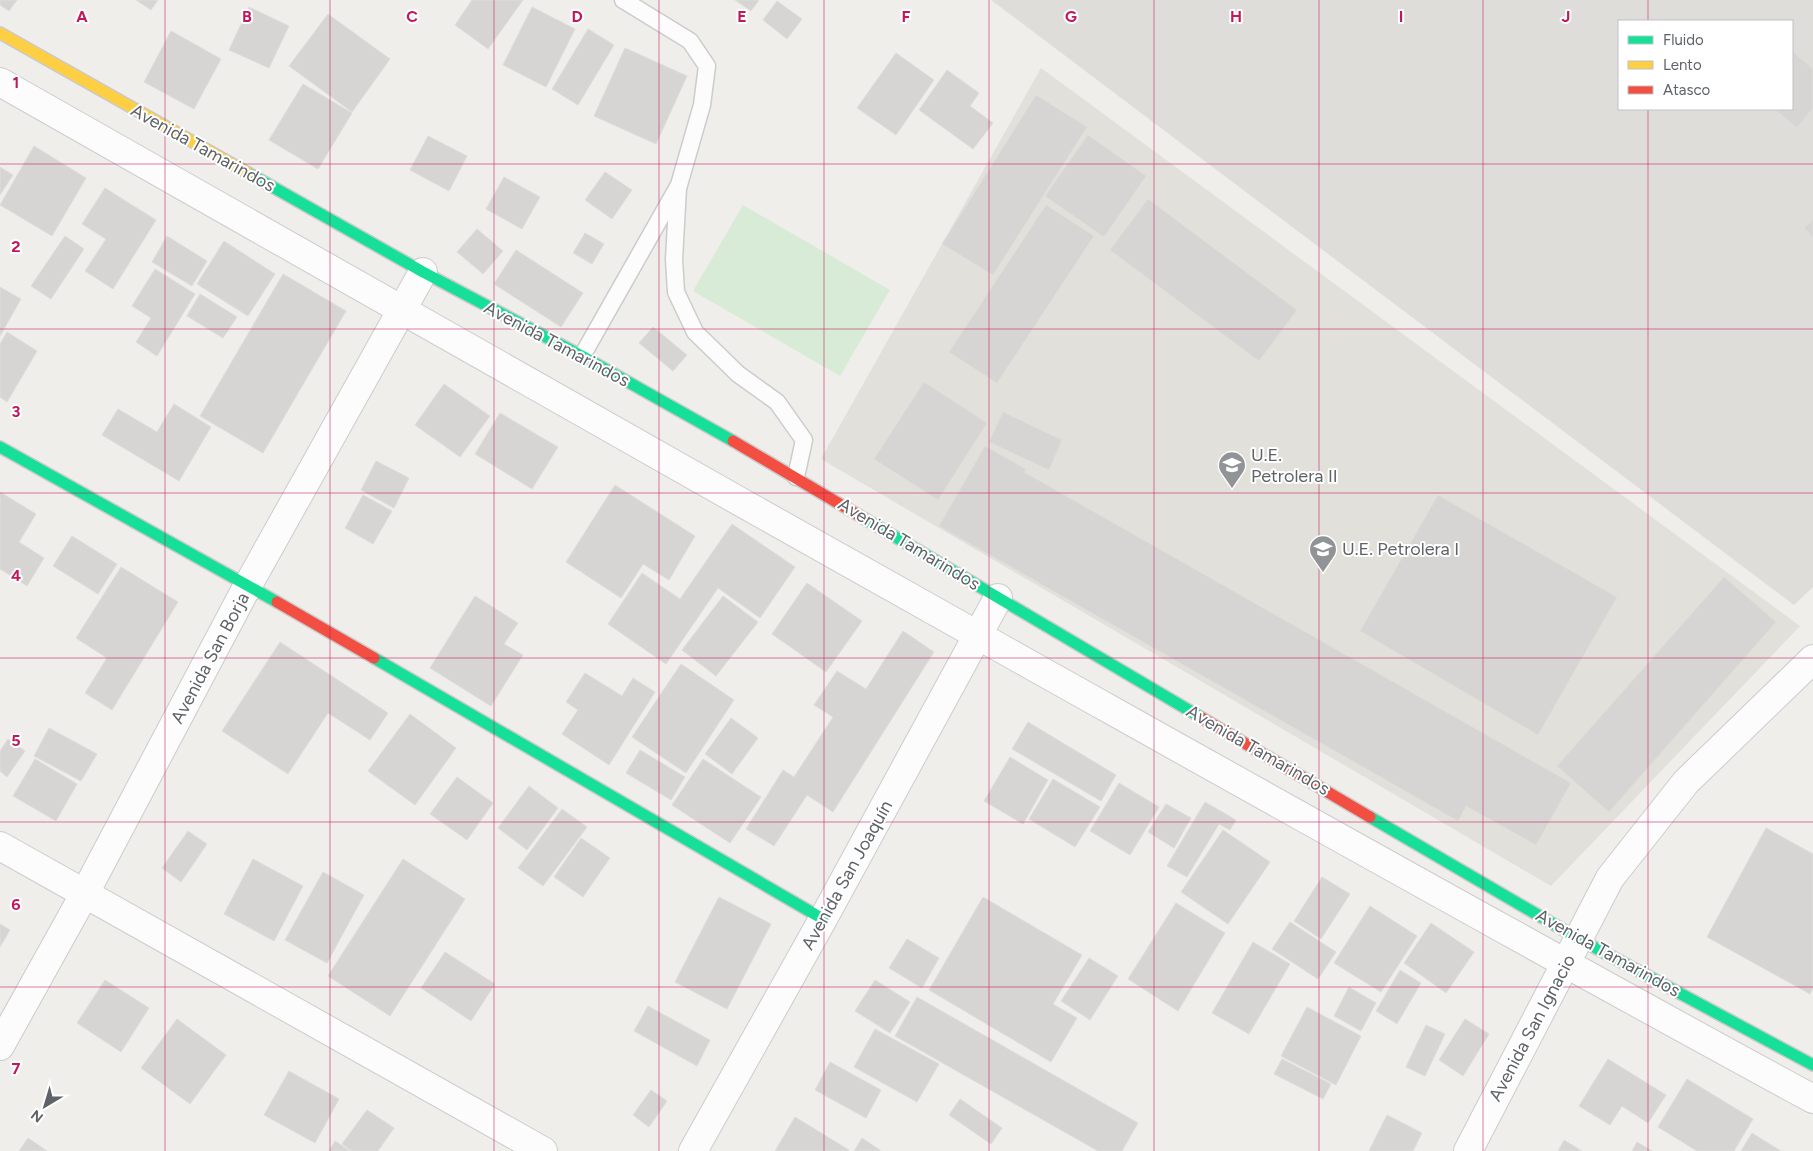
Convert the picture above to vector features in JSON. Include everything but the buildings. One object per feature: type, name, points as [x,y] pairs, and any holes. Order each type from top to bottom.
[{"type":"street","name":"Avenida Tamarindos","points":[[0,33],[423,272],[582,356],[796,477],[998,598],[1579,939],[1813,1065]]},
{"type":"street","name":"Avenida Tamarindos","points":[[0,82],[401,312],[1565,964],[1813,1099]]},
{"type":"street","name":"Avenida San Borja","points":[[0,1046],[85,892],[248,585],[423,272]]},
{"type":"street","points":[[0,447],[248,585],[823,919]]},
{"type":"street","name":"Avenida San Joaquín","points":[[693,1151],[823,919],[998,598]]},
{"type":"street","name":"Avenida San Ignacio","points":[[1468,1151],[1610,878],[1686,782],[1813,659]]},
{"type":"street","points":[[0,846],[85,892],[543,1151]]},
{"type":"lane","points":[[582,356],[678,185],[702,105],[706,66],[690,41],[623,0]]},
{"type":"lane","points":[[678,185],[674,259],[676,292],[695,332],[738,374],[777,402],[804,440],[796,477]]},
{"type":"shaded area","points":[[991,0],[1813,0],[1813,587],[1794,605]]},
{"type":"shaded area","points":[[1041,68],[1800,626],[1551,886],[821,459]]},
{"type":"green space","points":[[743,205],[890,290],[840,376],[693,291]]},
{"type":"traffic: fast","points":[[248,173],[423,272],[582,356],[733,441]]},
{"type":"traffic: fast","points":[[0,447],[277,602]]},
{"type":"traffic: fast","points":[[865,519],[1202,718]]},
{"type":"traffic: fast","points":[[374,658],[823,919]]},
{"type":"traffic: fast","points":[[1370,817],[1579,939],[1813,1065]]},
{"type":"traffic: slow","points":[[0,33],[248,173]]},
{"type":"traffic: jam","points":[[733,441],[865,519]]},
{"type":"traffic: jam","points":[[277,602],[374,658]]},
{"type":"traffic: jam","points":[[1202,718],[1370,817]]},
{"type":"place","name":"U.E. Petrolera II","points":[[1232,489]]},
{"type":"place","name":"U.E. Petrolera I","points":[[1323,573]]}]
